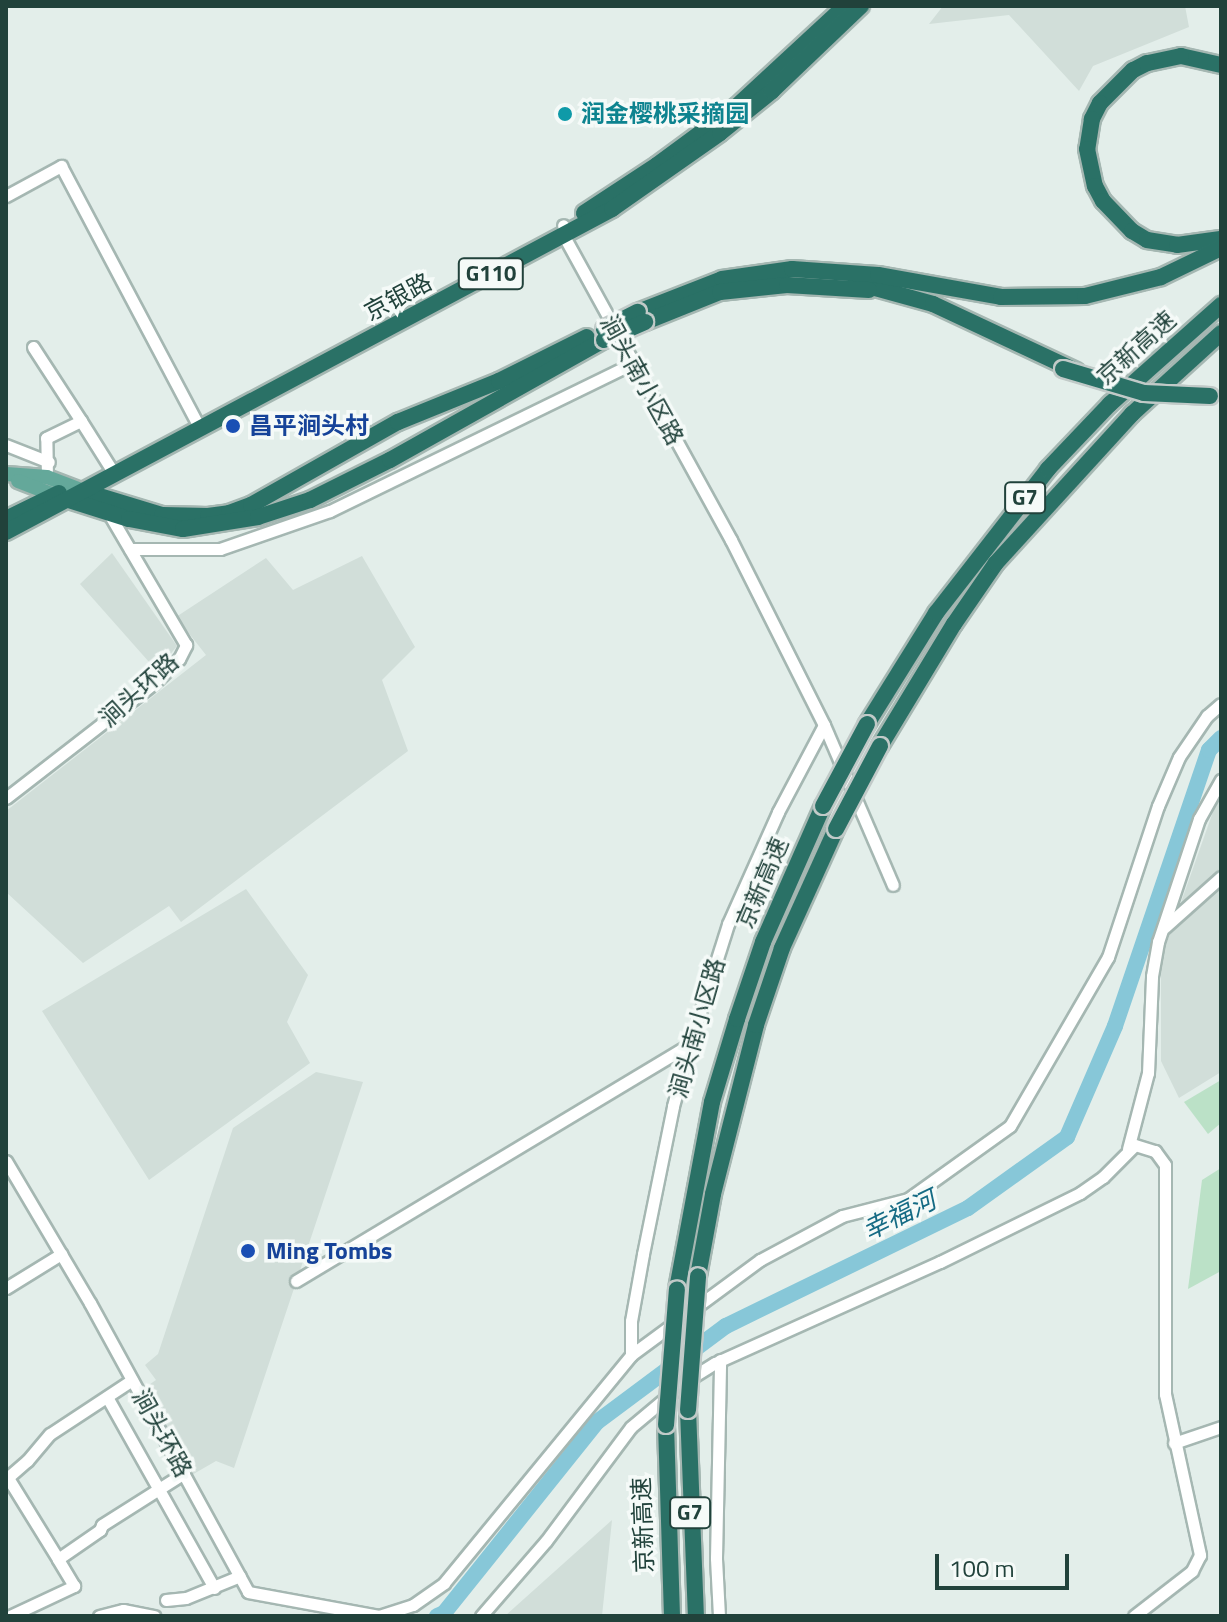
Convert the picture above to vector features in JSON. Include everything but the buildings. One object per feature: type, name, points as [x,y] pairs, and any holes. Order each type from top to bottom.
[{"type":"highway","name":"京银路","points":[[6,532],[70,494],[564,230],[737,106],[845,6]]},
{"type":"highway","name":"京银路","points":[[6,519],[70,494],[110,467],[196,421],[564,230],[612,209],[720,133],[772,91],[861,6]]},
{"type":"highway","points":[[1221,65],[1181,56],[1147,63],[1133,70],[1100,103],[1092,119],[1087,149],[1090,171],[1103,201],[1132,231],[1147,240],[1177,245],[1221,239]]},
{"type":"highway","points":[[70,494],[162,515],[229,513],[251,505],[398,422],[602,336],[722,279],[792,269],[878,275],[1001,297],[1085,296],[1161,277],[1221,248]]},
{"type":"highway","points":[[642,318],[721,290],[782,280],[871,284],[933,304],[1094,378],[1133,390],[1216,395]]},
{"type":"highway","points":[[642,318],[720,292],[787,285],[871,290],[937,309],[1063,369],[1144,393],[1216,395]]},
{"type":"highway","name":"京新高速","points":[[672,1616],[666,1425],[677,1289],[709,1118],[763,942],[823,806],[867,724],[936,613],[1048,469],[1110,404],[1221,305]]},
{"type":"highway","name":"京新高速","points":[[696,1616],[688,1410],[698,1276],[713,1194],[756,1025],[782,948],[836,829],[880,746],[930,662],[996,563],[1122,424],[1221,333]]},
{"type":"highway","points":[[70,494],[108,512],[166,527],[204,528],[236,523],[310,500],[390,460],[602,336]]},
{"type":"main road","points":[[6,477],[70,494]]},
{"type":"main road","points":[[6,477],[47,477],[70,494]]},
{"type":"street","points":[[6,196],[61,166],[196,421]]},
{"type":"street","name":"涧头南小区路","points":[[564,230],[731,540],[824,725],[778,812],[728,924],[690,1044],[673,1106],[643,1254],[631,1321],[631,1355]]},
{"type":"street","points":[[33,347],[110,467]]},
{"type":"street","points":[[130,549],[220,549],[330,511],[633,363]]},
{"type":"street","points":[[47,477],[46,438],[81,421]]},
{"type":"street","points":[[6,445],[49,462]]},
{"type":"street","name":"涧头环路","points":[[6,798],[153,684],[179,659],[186,645],[108,512]]},
{"type":"street","points":[[379,1616],[413,1605],[444,1583],[631,1355],[760,1260],[842,1216],[908,1199],[1010,1126],[1108,957],[1158,806],[1179,757],[1207,716],[1221,704]]},
{"type":"street","points":[[824,725],[893,885]]},
{"type":"street","points":[[481,1616],[546,1541],[631,1427],[664,1397],[720,1360],[940,1262],[1080,1193],[1103,1177],[1128,1149],[1148,1073],[1152,976],[1161,932],[1199,819],[1221,780]]},
{"type":"street","points":[[1161,932],[1221,877]]},
{"type":"street","points":[[296,1281],[690,1044]]},
{"type":"street","points":[[1128,1149],[1145,1146],[1155,1151],[1165,1165],[1165,1394],[1200,1555],[1192,1571],[1134,1616]]},
{"type":"street","name":"涧头环路","points":[[6,1161],[132,1380],[248,1592],[379,1616]]},
{"type":"street","points":[[6,1288],[61,1254]]},
{"type":"street","points":[[719,1616],[716,1543],[720,1360]]},
{"type":"street","points":[[10,1616],[74,1586],[7,1478],[50,1434],[132,1380]]},
{"type":"street","points":[[107,1397],[214,1588]]},
{"type":"street","points":[[1174,1443],[1221,1427]]},
{"type":"street","points":[[58,1559],[102,1525],[184,1473]]},
{"type":"street","points":[[166,1600],[186,1598],[240,1576]]},
{"type":"street","points":[[105,1615],[123,1610],[154,1616]]},
{"type":"shaded area","points":[[943,6],[1185,6],[1189,27],[1093,66],[1079,91],[1009,15],[929,24]]},
{"type":"shaded area","points":[[112,553],[177,646],[157,671],[80,584]]},
{"type":"shaded area","points":[[362,556],[415,647],[382,680],[408,751],[181,922],[169,906],[83,963],[6,892],[6,811],[206,655],[176,617],[266,558],[293,590]]},
{"type":"shaded area","points":[[1221,789],[1221,1072],[1179,1098],[1161,1061],[1161,959]]},
{"type":"shaded area","points":[[246,889],[308,975],[287,1022],[310,1063],[149,1180],[42,1011]]},
{"type":"shaded area","points":[[316,1072],[363,1082],[234,1468],[216,1461],[190,1476],[143,1389],[156,1380],[145,1365],[158,1354],[233,1128]]},
{"type":"shaded area","points":[[612,1520],[602,1616],[505,1616]]},
{"type":"green space","points":[[1221,1080],[1221,1123],[1208,1134],[1184,1102]]},
{"type":"green space","points":[[1221,1168],[1221,1271],[1188,1289],[1202,1180]]},
{"type":"waterway","name":"幸福河","points":[[437,1616],[444,1613],[597,1422],[726,1326],[968,1208],[1067,1137],[1115,1026],[1209,750],[1221,738]]},
{"type":"place","name":"润金樱桃采摘园","points":[[565,114]]},
{"type":"place","name":"昌平涧头村","points":[[233,426]]},
{"type":"place","name":"Ming Tombs","points":[[248,1251]]}]
